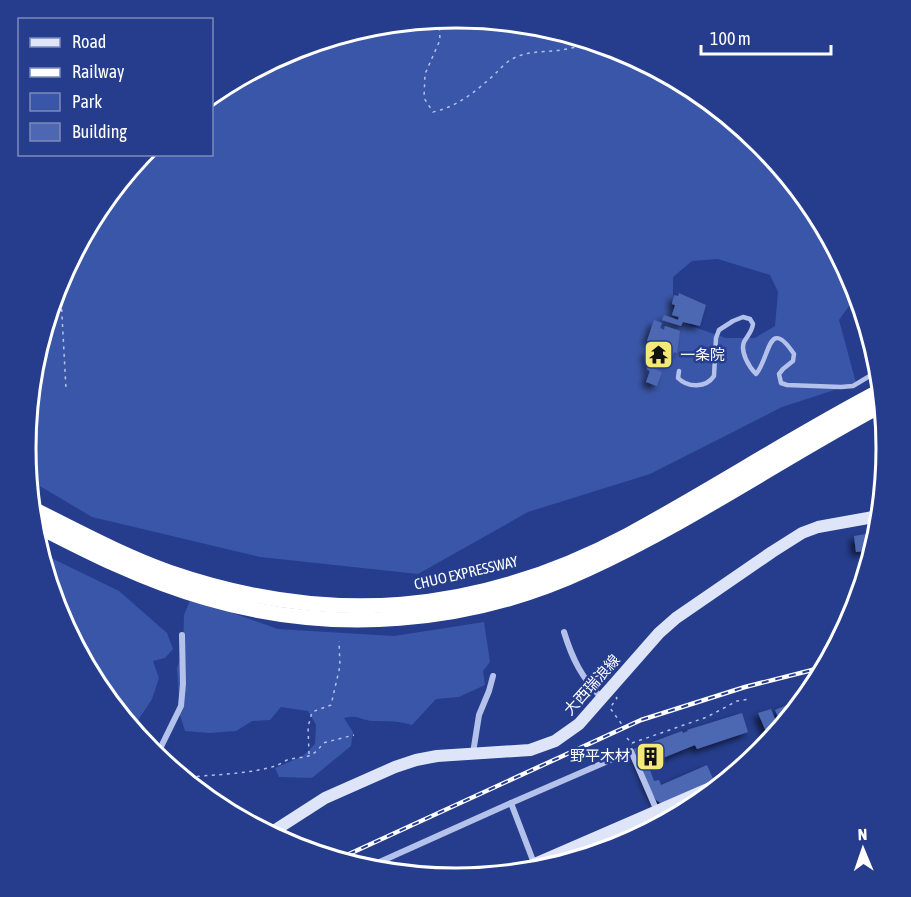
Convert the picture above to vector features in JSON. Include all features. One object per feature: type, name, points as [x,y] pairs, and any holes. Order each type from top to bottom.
[{"type":"highway","name":"CHUO EXPRESSWAY","points":[[41,516],[146,563],[238,592],[308,604],[352,607],[396,606],[445,599],[525,578],[591,552],[626,535],[801,434],[872,396]]},
{"type":"highway","name":"CHUO EXPRESSWAY","points":[[42,519],[99,557],[162,584],[203,598],[268,613],[302,618],[353,621],[411,618],[456,611],[518,595],[586,570],[688,517],[874,409]]},
{"type":"highway","points":[[45,535],[99,557]]},
{"type":"main road","name":"大西瑞浪線","points":[[277,828],[325,798],[395,766],[437,756],[530,750],[555,741],[579,724],[659,633],[676,618],[786,542],[818,527],[869,518]]},
{"type":"main road","points":[[569,853],[690,797]]},
{"type":"street","points":[[564,632],[579,671],[605,694]]},
{"type":"street","points":[[161,747],[181,706],[182,635]]},
{"type":"street","points":[[473,754],[479,714],[493,676]]},
{"type":"street","points":[[380,861],[631,751],[657,811]]},
{"type":"street","points":[[511,804],[533,861]]},
{"type":"lane","points":[[679,370],[678,378],[684,383],[703,385],[712,380],[716,338],[719,330],[743,317],[750,319],[753,324],[743,344],[743,350],[756,374],[769,344],[774,339],[780,338],[785,340],[794,354],[793,362],[778,374],[781,383],[841,387],[853,386],[869,377]]},
{"type":"path","points":[[439,29],[440,40],[424,74],[424,98],[433,112],[447,109],[470,96],[511,59],[526,54],[566,51],[578,47]]},
{"type":"path","points":[[61,304],[66,390]]},
{"type":"path","points":[[309,756],[308,727],[312,712],[331,705],[340,666],[339,641]]},
{"type":"path","points":[[605,694],[617,698],[610,708],[622,726]]},
{"type":"path","points":[[632,743],[707,717],[737,701],[748,699]]},
{"type":"path","points":[[194,777],[275,766],[287,760],[309,756],[323,743],[354,735]]},
{"type":"green space","points":[[456,28],[510,32],[591,51],[616,60],[666,85],[711,115],[732,133],[789,193],[819,239],[850,305],[839,320],[856,383],[782,407],[650,474],[528,512],[418,574],[260,557],[92,517],[37,484],[36,421],[44,367],[58,313],[67,288],[92,238],[122,193],[155,156],[213,156],[213,106],[245,85],[295,60],[347,43],[428,29]],"holes":[[[718,259],[770,275],[778,292],[775,326],[755,338],[726,338],[691,326],[673,310],[673,277],[692,261]]]},
{"type":"green space","points":[[50,557],[119,591],[167,633],[173,649],[165,658],[153,661],[159,678],[152,699],[137,722],[106,682],[67,609]]},
{"type":"green space","points":[[191,598],[278,629],[394,636],[484,622],[490,662],[483,671],[485,685],[459,697],[436,699],[412,725],[356,717],[344,718],[353,732],[351,746],[312,778],[279,777],[275,768],[303,756],[315,744],[316,725],[308,711],[281,707],[270,720],[252,721],[236,731],[209,733],[185,731],[180,715],[177,668],[183,650],[184,615]]},
{"type":"building","points":[[679,293],[706,305],[700,326],[683,322],[681,326],[662,320],[664,315],[678,320],[679,317],[672,315],[675,305],[672,304],[674,295],[678,296]]},
{"type":"building","name":"一条院","points":[[654,320],[662,323],[660,328],[664,330],[665,326],[680,331],[677,353],[674,352],[670,363],[656,357],[652,368],[662,372],[657,386],[646,382],[650,371],[647,369],[649,360],[645,358],[648,348],[655,350],[657,345],[647,341]]},
{"type":"building","points":[[866,534],[862,551],[856,552],[854,536]]},
{"type":"building","points":[[789,704],[778,717],[775,710]]},
{"type":"building","points":[[771,709],[775,720],[766,731],[758,713]]},
{"type":"building","name":"野平木材","points":[[742,713],[748,732],[697,749],[695,745],[648,764],[654,781],[659,780],[661,785],[707,765],[714,780],[662,804],[656,800],[650,790],[634,749]]},
{"type":"railway","points":[[348,854],[641,720],[745,687],[812,670]]},
{"type":"place","name":"一条院","points":[[659,355]]},
{"type":"place","name":"野平木材","points":[[651,756]]}]
